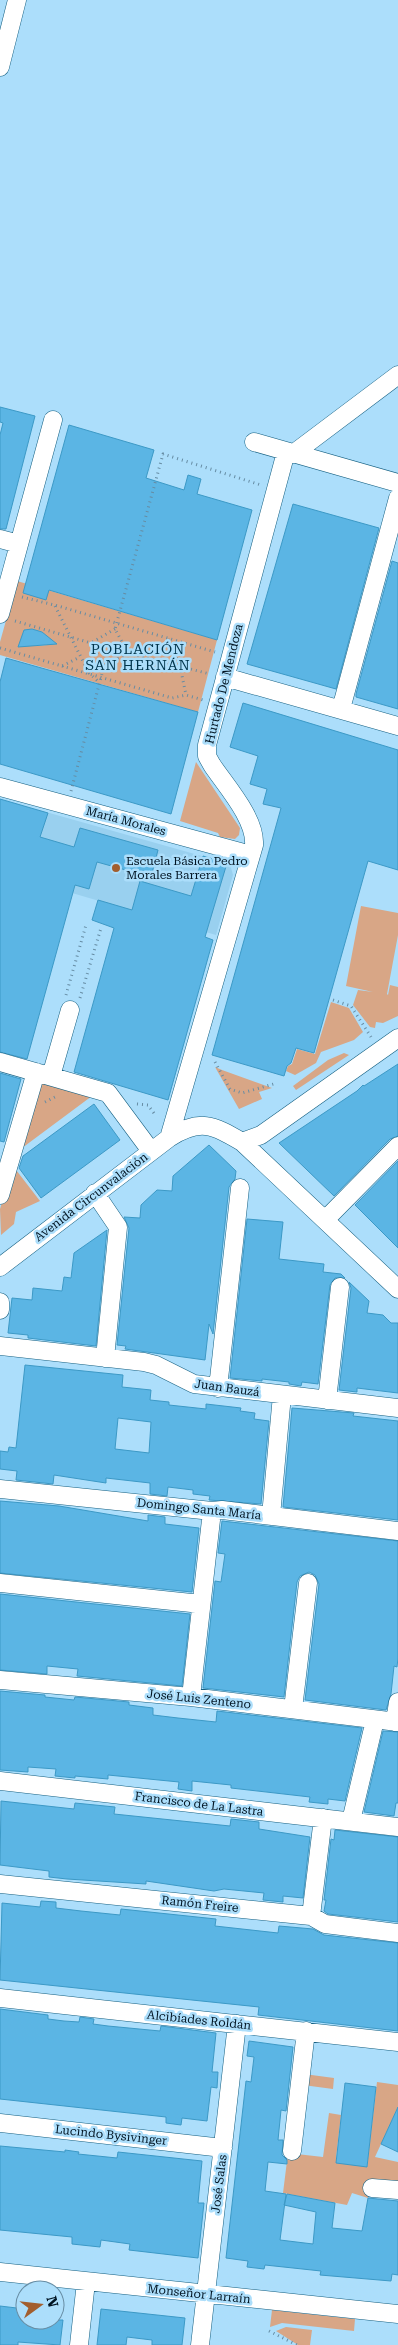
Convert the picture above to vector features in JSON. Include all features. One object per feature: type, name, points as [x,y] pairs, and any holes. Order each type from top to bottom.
[{"type":"street","points":[[0,65],[18,0]]},
{"type":"street","points":[[290,453],[398,375]]},
{"type":"street","points":[[4,616],[6,592],[53,420]]},
{"type":"street","points":[[254,442],[398,483]]},
{"type":"street","name":"Hurtado De Mendoza","points":[[177,1133],[255,835],[251,823],[208,756],[207,745],[276,490],[290,453]]},
{"type":"street","points":[[341,709],[398,498]]},
{"type":"street","points":[[0,539],[19,544]]},
{"type":"street","points":[[225,677],[398,726]]},
{"type":"street","name":"María Morales","points":[[0,787],[251,855]]},
{"type":"street","points":[[0,1195],[24,1113],[44,1074],[70,1010]]},
{"type":"street","points":[[242,1142],[261,1135],[398,1038]]},
{"type":"street","points":[[0,1062],[108,1093],[151,1151]]},
{"type":"street","points":[[177,1133],[197,1125],[208,1125],[242,1142],[397,1286]]},
{"type":"street","name":"Avenida Circunvalación","points":[[0,1267],[95,1193],[177,1133]]},
{"type":"street","points":[[325,1220],[398,1146]]},
{"type":"street","points":[[218,1388],[240,1188]]},
{"type":"street","points":[[95,1193],[118,1227],[104,1358]]},
{"type":"street","points":[[327,1400],[340,1287]]},
{"type":"street","points":[[0,1302],[0,1310]]},
{"type":"street","name":"Juan Bauzá","points":[[0,1346],[156,1365],[194,1384],[218,1388],[398,1408]]},
{"type":"street","points":[[271,1516],[282,1395]]},
{"type":"street","name":"Domingo Santa María","points":[[0,1489],[212,1512],[222,1510],[398,1532]]},
{"type":"street","points":[[191,1697],[212,1512]]},
{"type":"street","points":[[0,1583],[201,1604]]},
{"type":"street","points":[[293,1710],[308,1583]]},
{"type":"street","name":"José Luis Zenteno","points":[[0,1680],[191,1697],[397,1722]]},
{"type":"street","points":[[397,1722],[398,1702]]},
{"type":"street","points":[[351,1821],[375,1720]]},
{"type":"street","name":"Francisco de La Lastra","points":[[0,1781],[398,1827]]},
{"type":"street","points":[[311,1916],[323,1818]]},
{"type":"street","name":"Ramón Freire","points":[[0,1884],[311,1916],[325,1924],[398,1933]]},
{"type":"street","name":"Alcibíades Roldán","points":[[0,1998],[398,2042]]},
{"type":"street","name":"José Salas","points":[[200,2345],[237,2024]]},
{"type":"street","points":[[295,2139],[300,2106],[306,2031]]},
{"type":"street","name":"Lucindo Bysivinger","points":[[0,2123],[223,2148]]},
{"type":"street","points":[[372,2188],[398,2190]]},
{"type":"street","name":"Monseñor Larraín","points":[[0,2272],[398,2314]]},
{"type":"street","points":[[79,2345],[86,2282]]},
{"type":"path","points":[[128,653],[115,630],[116,623],[164,454],[276,490]]},
{"type":"path","points":[[6,592],[230,657]]},
{"type":"path","points":[[54,605],[89,673],[100,683]]},
{"type":"path","points":[[4,616],[91,643],[104,666]]},
{"type":"path","points":[[91,643],[115,630]]},
{"type":"path","points":[[168,638],[180,666],[186,695]]},
{"type":"path","points":[[0,648],[172,698],[186,695],[218,703]]},
{"type":"path","points":[[67,805],[104,666],[128,653],[225,677]]},
{"type":"path","points":[[62,666],[80,657]]},
{"type":"path","points":[[70,1010],[66,995],[86,924]]},
{"type":"path","points":[[70,1010],[80,999],[101,928]]},
{"type":"path","points":[[333,1000],[351,1006],[371,1037]]},
{"type":"path","points":[[215,1062],[230,1089],[242,1092],[277,1083]]},
{"type":"path","points":[[24,1113],[56,1097],[74,1083]]},
{"type":"path","points":[[269,2331],[297,2345]]},
{"type":"shaded area","points":[[17,581],[217,640],[198,712],[0,655],[0,642]],"holes":[[[32,629],[42,632],[49,638],[47,645],[37,646],[21,639],[24,630]]]},
{"type":"shaded area","points":[[196,762],[240,828],[239,835],[235,839],[220,837],[218,833],[180,821]]},
{"type":"shaded area","name":"Escuela Básica Pedro Morales Barrera","points":[[0,799],[230,864],[233,875],[216,935],[0,872]]},
{"type":"shaded area","points":[[361,906],[398,913],[398,935],[387,994],[390,985],[398,987],[398,1016],[383,1023],[376,1022],[375,1028],[370,1027],[353,1005],[358,990],[373,992],[346,986]]},
{"type":"shaded area","points":[[331,1002],[349,1008],[363,1032],[354,1040],[321,1052],[316,1063],[295,1075],[286,1071],[288,1066],[292,1064],[297,1049],[315,1054]]},
{"type":"shaded area","points":[[344,1053],[349,1055],[296,1090],[293,1086],[328,1060]]},
{"type":"shaded area","points":[[215,1067],[272,1088],[259,1092],[262,1099],[239,1109]]},
{"type":"shaded area","points":[[40,1078],[96,1093],[18,1151]]},
{"type":"shaded area","points":[[13,1166],[40,1201],[16,1212],[14,1224],[1,1235],[0,1209]]},
{"type":"shaded area","points":[[304,2074],[334,2078],[333,2089],[303,2085]]},
{"type":"shaded area","points":[[377,2082],[398,2085],[398,2107],[375,2157],[398,2162],[398,2187],[370,2184],[368,2198],[352,2193],[347,2205],[283,2193],[288,2153],[323,2157],[329,2113],[341,2115],[336,2158],[352,2160],[367,2167]]},
{"type":"shaded area","points":[[272,2310],[355,2319],[354,2331],[282,2323],[270,2327]]},
{"type":"shaded area","points":[[286,2327],[312,2330],[310,2345],[298,2345],[276,2331]]},
{"type":"building","points":[[0,407],[35,416],[6,529],[0,529],[0,435],[3,423],[0,422]]},
{"type":"building","points":[[69,425],[154,450],[146,478],[184,490],[188,475],[201,479],[197,494],[252,510],[217,640],[49,590],[46,600],[23,593]]},
{"type":"building","points":[[293,504],[379,528],[336,689],[247,664]]},
{"type":"building","points":[[392,561],[398,563],[398,709],[356,697]]},
{"type":"building","points":[[32,629],[42,632],[57,644],[18,647],[24,630]]},
{"type":"building","points":[[6,658],[198,712],[171,814],[0,764],[0,682]]},
{"type":"building","points":[[243,703],[398,750],[398,870],[368,861],[314,1053],[296,1048],[284,1076],[212,1055],[281,808],[263,804],[267,789],[250,784],[258,756],[230,747]]},
{"type":"building","points":[[0,799],[48,813],[40,837],[74,847],[80,828],[158,850],[151,877],[97,862],[89,889],[75,885],[27,1059],[0,1052]]},
{"type":"building","points":[[203,856],[227,863],[205,937],[213,940],[168,1100],[74,1072],[114,928],[92,920],[98,900],[132,910],[140,881],[191,896]]},
{"type":"building","points":[[398,1064],[398,1136],[390,1139],[334,1196],[279,1143],[357,1091],[363,1085]]},
{"type":"building","points":[[0,1073],[21,1079],[4,1142],[0,1141]]},
{"type":"building","points":[[94,1104],[120,1140],[41,1198],[19,1168],[23,1156]]},
{"type":"building","points":[[209,1145],[236,1171],[235,1179],[229,1187],[213,1334],[209,1324],[205,1360],[125,1349],[126,1346],[117,1345],[129,1228],[124,1217],[140,1218],[141,1205],[157,1190],[172,1191],[173,1176]]},
{"type":"building","points":[[398,1161],[398,1248],[355,1205]]},
{"type":"building","points":[[247,1219],[283,1222],[279,1259],[324,1264],[323,1272],[341,1274],[345,1278],[335,1278],[330,1285],[318,1384],[302,1382],[301,1386],[289,1384],[289,1382],[230,1378]]},
{"type":"building","points":[[107,1230],[96,1346],[28,1338],[28,1335],[8,1333],[12,1298],[32,1300],[33,1288],[62,1291],[64,1277],[71,1278],[74,1253]]},
{"type":"building","points":[[349,1282],[369,1301],[367,1313],[383,1315],[391,1323],[398,1323],[398,1393],[357,1388],[357,1392],[339,1390],[351,1288]]},
{"type":"building","points":[[25,1365],[123,1375],[122,1387],[151,1390],[150,1400],[169,1402],[169,1405],[206,1409],[206,1404],[241,1408],[240,1411],[255,1413],[254,1419],[269,1421],[261,1504],[209,1500],[210,1496],[193,1494],[193,1490],[168,1487],[167,1496],[150,1494],[150,1483],[106,1478],[106,1483],[54,1475],[53,1484],[16,1480],[17,1471],[0,1469],[0,1451],[8,1452],[9,1447],[16,1448]],"holes":[[[118,1418],[151,1422],[149,1453],[115,1449]]]},
{"type":"building","points":[[292,1408],[354,1413],[353,1416],[398,1421],[398,1520],[283,1507]]},
{"type":"building","points":[[0,1501],[59,1506],[148,1521],[148,1515],[165,1517],[165,1524],[199,1528],[192,1592],[0,1573]]},
{"type":"building","points":[[222,1521],[398,1541],[398,1658],[397,1667],[394,1666],[391,1694],[386,1710],[305,1700],[319,1584],[315,1575],[309,1572],[300,1576],[297,1582],[284,1697],[203,1688],[215,1581],[221,1582],[225,1554],[218,1553]]},
{"type":"building","points":[[0,1594],[190,1614],[182,1686],[77,1676],[78,1669],[47,1666],[47,1674],[0,1670]]},
{"type":"building","points":[[0,1691],[74,1700],[75,1697],[129,1702],[129,1705],[153,1708],[153,1715],[216,1722],[217,1711],[362,1728],[345,1801],[328,1799],[328,1804],[309,1802],[310,1797],[231,1788],[231,1785],[192,1781],[192,1791],[178,1789],[179,1782],[108,1775],[108,1779],[75,1776],[75,1778],[55,1776],[56,1769],[28,1767],[28,1772],[0,1770]]},
{"type":"building","points":[[383,1731],[398,1732],[398,1803],[396,1803],[394,1816],[364,1812]]},
{"type":"building","points":[[1,1801],[74,1809],[75,1803],[115,1807],[114,1814],[230,1826],[231,1819],[259,1822],[259,1829],[310,1837],[303,1898],[283,1896],[283,1902],[263,1900],[264,1893],[224,1889],[214,1891],[146,1881],[146,1884],[67,1879],[49,1877],[49,1871],[0,1865]]},
{"type":"building","points":[[335,1830],[398,1837],[398,1922],[328,1914],[324,1911],[331,1839],[334,1840]]},
{"type":"building","points":[[41,1901],[56,1902],[56,1908],[81,1911],[120,1915],[121,1909],[216,1919],[215,1926],[278,1933],[279,1926],[313,1929],[324,1935],[398,1943],[398,2031],[258,2015],[259,2007],[0,1980],[2,1903],[40,1907]]},
{"type":"building","points":[[0,2009],[48,2015],[48,2019],[64,2021],[79,2022],[80,2017],[94,2019],[93,2024],[108,2026],[160,2031],[161,2026],[216,2033],[212,2072],[218,2072],[217,2088],[211,2087],[207,2121],[182,2118],[181,2125],[166,2123],[166,2117],[0,2099]]},
{"type":"building","points":[[249,2041],[293,2047],[286,2111],[281,2110],[278,2140],[283,2140],[282,2155],[287,2160],[287,2164],[268,2162],[265,2191],[286,2194],[285,2201],[287,2194],[335,2203],[332,2228],[362,2231],[368,2198],[398,2201],[398,2275],[392,2274],[391,2281],[320,2275],[321,2271],[265,2265],[264,2269],[247,2267],[248,2261],[226,2258],[246,2081],[251,2082],[254,2057],[247,2056]],"holes":[[[285,2205],[316,2212],[313,2244],[280,2240]]]},
{"type":"building","points":[[345,2083],[376,2087],[367,2167],[336,2163]]},
{"type":"building","points":[[398,2107],[398,2152],[381,2144]]},
{"type":"building","points":[[0,2146],[65,2152],[65,2150],[79,2152],[78,2154],[117,2158],[118,2152],[202,2161],[198,2203],[204,2203],[198,2258],[129,2250],[130,2244],[101,2240],[100,2247],[72,2244],[72,2237],[0,2230]]},
{"type":"building","points":[[0,2306],[15,2308],[15,2330],[62,2330],[60,2345],[18,2342],[18,2345],[0,2345]]},
{"type":"building","points":[[101,2309],[185,2318],[182,2345],[152,2345],[152,2340],[127,2337],[126,2345],[97,2345]]},
{"type":"place","name":"Escuela Básica Pedro Morales Barrera","points":[[116,868]]},
{"type":"district","name":"POBLACIÓN SAN HERNÁN","points":[[138,658]]}]
